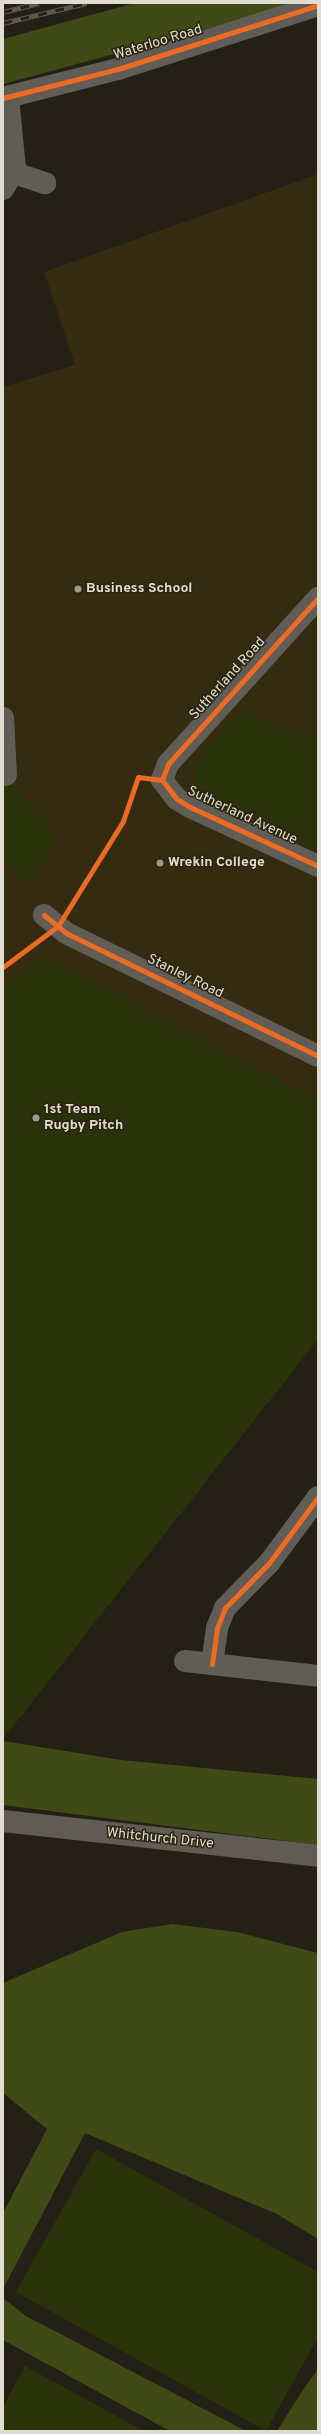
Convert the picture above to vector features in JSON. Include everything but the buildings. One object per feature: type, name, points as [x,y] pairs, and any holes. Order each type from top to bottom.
[{"type":"main road","name":"Whitchurch Drive","points":[[3,1821],[318,1856]]},
{"type":"street","name":"Waterloo Road","points":[[8,181],[16,156],[6,97],[118,69],[318,4]]},
{"type":"street","points":[[8,181],[46,183]]},
{"type":"street","name":"Sutherland Road","points":[[162,780],[168,764],[318,598]]},
{"type":"street","points":[[3,718],[6,775]]},
{"type":"street","name":"Sutherland Avenue","points":[[162,780],[177,799],[190,807],[318,866]]},
{"type":"street","name":"Stanley Road","points":[[44,915],[66,933],[318,1056]]},
{"type":"street","points":[[212,1664],[217,1628],[224,1608],[270,1563],[318,1497]]},
{"type":"street","points":[[185,1661],[318,1676]]},
{"type":"shaded area","name":"Wrekin College","points":[[318,174],[318,1339],[3,1739],[3,387],[75,365],[44,272]]},
{"type":"green space","points":[[135,3],[303,3],[3,84],[3,39]]},
{"type":"green space","points":[[244,710],[318,743],[318,848],[201,794],[195,783],[194,763]]},
{"type":"green space","points":[[5,786],[20,792],[53,830],[56,840],[30,885],[3,862]]},
{"type":"green space","points":[[44,956],[318,1100],[318,1339],[3,1739],[3,986]]},
{"type":"green space","points":[[3,1741],[121,1760],[318,1779],[318,1845],[3,1805]]},
{"type":"green space","points":[[172,1924],[237,1932],[318,1953],[318,2239],[277,2214],[85,2133],[3,2289],[3,2213],[47,2129],[3,2093],[3,1983],[122,1932]]},
{"type":"green space","points":[[96,2149],[318,2272],[318,2337],[266,2431],[16,2292]]},
{"type":"green space","points":[[3,2298],[26,2316],[246,2431],[170,2431],[3,2340]]},
{"type":"green space","points":[[25,2366],[144,2431],[3,2431],[3,2407]]},
{"type":"green space","points":[[318,2369],[318,2431],[277,2431],[301,2393]]},
{"type":"railway","points":[[3,12],[39,3]]},
{"type":"railway","points":[[3,23],[87,3]]},
{"type":"cycle path","points":[[3,98],[118,69],[318,5]]},
{"type":"cycle path","points":[[162,780],[168,764],[318,598]]},
{"type":"cycle path","points":[[3,967],[58,926],[123,821],[138,777],[162,780]]},
{"type":"cycle path","points":[[162,780],[177,799],[190,807],[318,866]]},
{"type":"cycle path","points":[[44,915],[66,933],[318,1056]]},
{"type":"cycle path","points":[[212,1664],[217,1628],[225,1608],[269,1563],[318,1497]]},
{"type":"place","name":"Business School","points":[[78,589]]},
{"type":"place","name":"Wrekin College","points":[[160,863]]},
{"type":"place","name":"1st Team Rugby Pitch","points":[[36,1118]]}]
